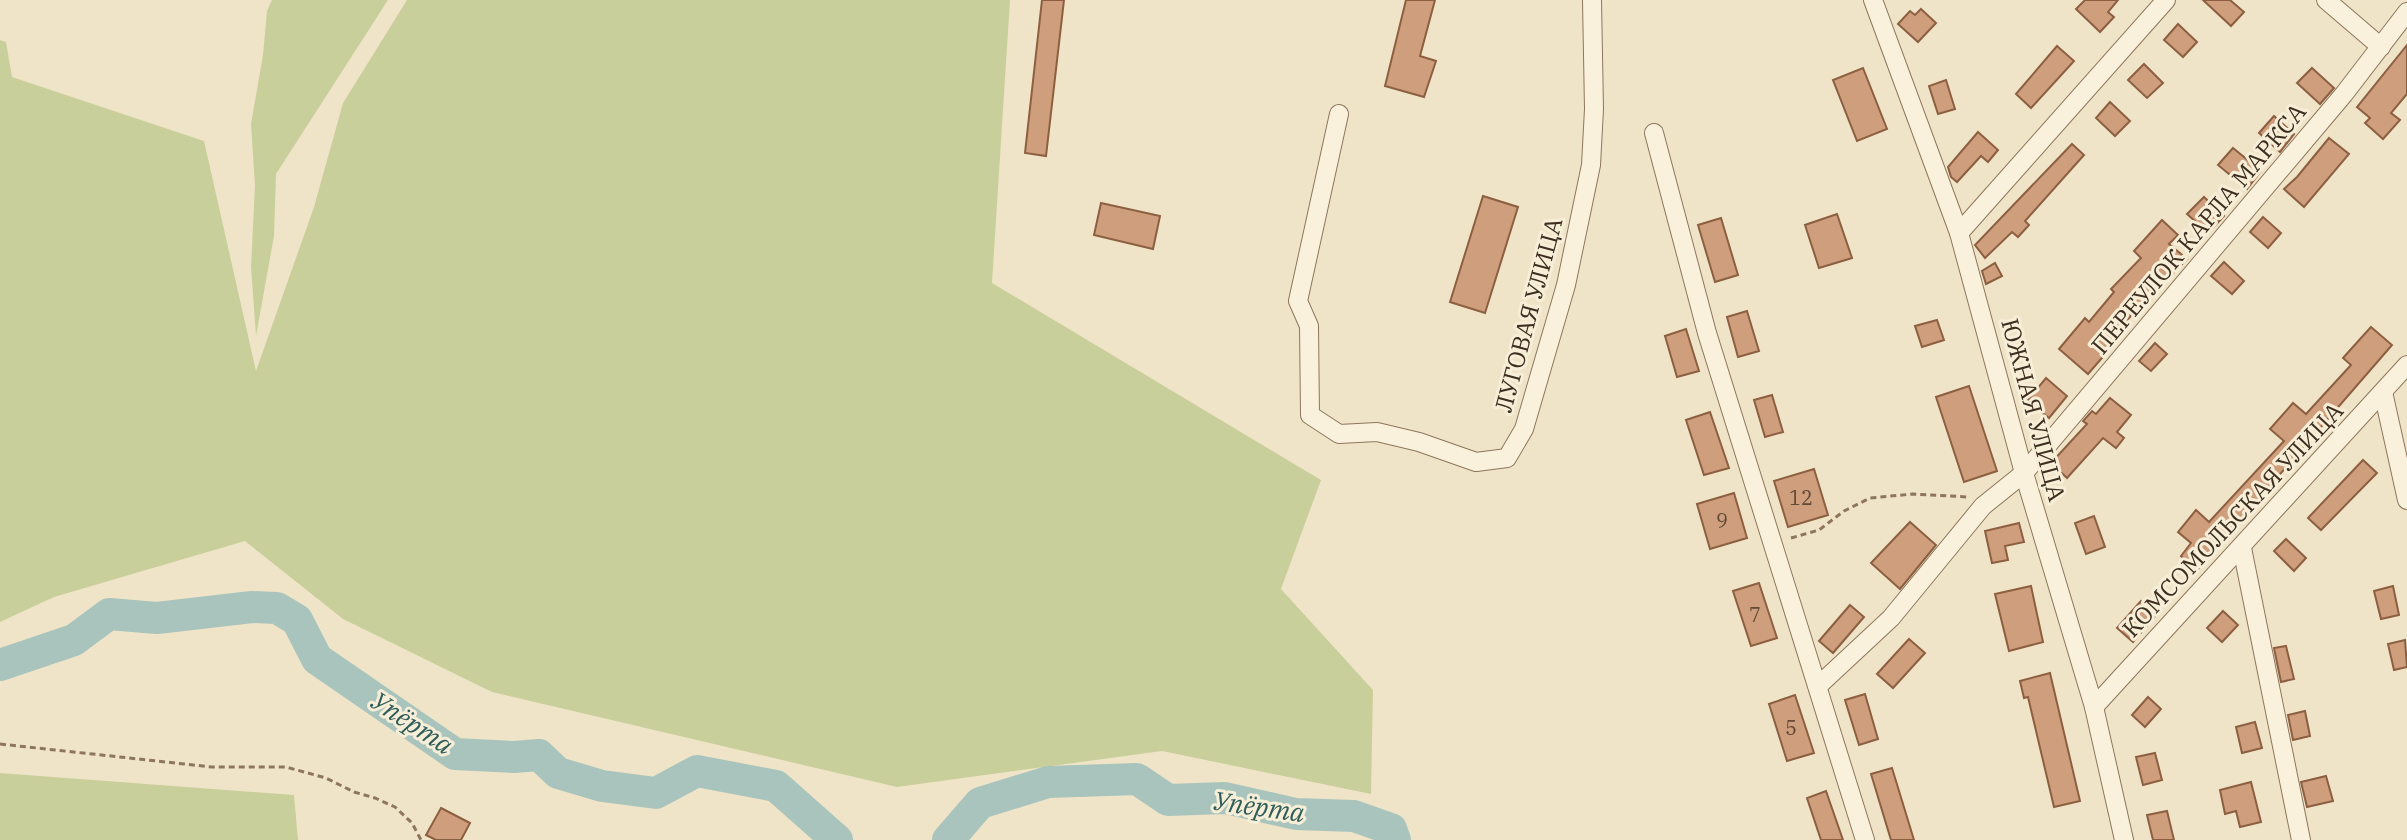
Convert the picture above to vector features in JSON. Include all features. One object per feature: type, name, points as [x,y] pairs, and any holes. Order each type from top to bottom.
[{"type":"street","name":"ЛУГОВАЯ УЛИЦА","points":[[1339,114],[1298,301],[1309,326],[1310,415],[1339,434],[1377,432],[1419,442],[1476,462],[1507,458],[1524,429],[1566,285],[1591,165],[1594,109],[1592,0]]},
{"type":"street","name":"ЮЖНАЯ УЛИЦА","points":[[1873,0],[1959,233],[2024,473],[2094,707],[2124,840]]},
{"type":"street","points":[[1959,233],[2166,0]]},
{"type":"street","points":[[2326,0],[2381,47]]},
{"type":"street","name":"ПЕРЕУЛОК КАРЛА МАРКСА","points":[[1818,686],[1891,618],[1983,506],[2024,473],[2344,94],[2407,12]]},
{"type":"street","points":[[1654,133],[1707,333],[1865,840]]},
{"type":"street","name":"КОМСОМОЛЬСКАЯ УЛИЦА","points":[[2094,707],[2407,365]]},
{"type":"street","points":[[2383,392],[2407,500]]},
{"type":"street","points":[[2242,548],[2301,840]]},
{"type":"path","points":[[1773,544],[1819,530],[1844,511],[1870,498],[1913,494],[1952,498],[1996,496]]},
{"type":"path","points":[[0,744],[212,767],[286,767],[326,778],[395,807],[412,823],[421,840]]},
{"type":"green space","points":[[272,0],[388,0],[276,174],[274,236],[256,336],[251,267],[255,185],[251,124],[267,11]]},
{"type":"green space","points":[[407,0],[1010,0],[992,283],[1321,480],[1281,589],[1373,690],[1371,794],[1162,751],[897,787],[492,692],[343,619],[245,541],[54,597],[0,622],[0,40],[6,42],[12,77],[204,141],[256,371],[314,207],[343,103]]},
{"type":"green space","points":[[0,773],[294,795],[298,840],[0,840]]},
{"type":"building","points":[[1042,0],[1064,0],[1046,156],[1025,153]]},
{"type":"building","points":[[1406,0],[1435,0],[1420,56],[1436,61],[1424,97],[1385,86]]},
{"type":"building","points":[[2085,0],[2118,0],[2108,12],[2114,17],[2100,32],[2076,9]]},
{"type":"building","points":[[2203,0],[2230,0],[2244,12],[2231,26]]},
{"type":"building","points":[[1921,9],[1936,23],[1918,42],[1898,24],[1910,11],[1915,15]]},
{"type":"building","points":[[2178,24],[2197,42],[2183,57],[2164,40]]},
{"type":"building","points":[[2407,45],[2407,94],[2391,113],[2400,120],[2383,139],[2365,123],[2370,118],[2357,107]]},
{"type":"building","points":[[2057,46],[2074,61],[2031,108],[2016,94]]},
{"type":"building","points":[[2144,64],[2163,83],[2147,98],[2128,80]]},
{"type":"building","points":[[1863,68],[1887,129],[1857,141],[1833,80]]},
{"type":"building","points":[[2312,68],[2334,88],[2320,104],[2297,83]]},
{"type":"building","points":[[1946,80],[1955,109],[1938,114],[1929,86]]},
{"type":"building","points":[[2110,102],[2130,121],[2115,136],[2096,118]]},
{"type":"building","points":[[2274,116],[2294,134],[2280,152],[2259,133]]},
{"type":"building","points":[[1978,132],[1998,150],[1988,162],[1981,156],[1957,182],[1951,177],[1948,167]]},
{"type":"building","points":[[2329,138],[2349,154],[2304,207],[2284,189]]},
{"type":"building","points":[[2072,144],[2084,155],[2025,221],[2029,225],[2018,237],[2012,232],[1985,258],[1975,245]]},
{"type":"building","points":[[2233,148],[2261,171],[2247,189],[2218,165]]},
{"type":"building","points":[[1483,196],[1518,207],[1485,313],[1450,302]]},
{"type":"building","points":[[2204,197],[2224,216],[2208,233],[2187,214]]},
{"type":"building","points":[[1101,203],[1160,216],[1153,249],[1094,235]]},
{"type":"building","points":[[1837,214],[1852,258],[1819,268],[1805,225]]},
{"type":"building","points":[[2263,217],[2281,233],[2268,248],[2250,232]]},
{"type":"building","points":[[1721,218],[1738,275],[1715,282],[1698,225]]},
{"type":"building","points":[[2162,220],[2178,235],[2169,244],[2187,259],[2126,321],[2128,323],[2112,342],[2114,344],[2088,374],[2059,349],[2085,318],[2089,322],[2114,292],[2111,289],[2141,258],[2134,251]]},
{"type":"building","points":[[2224,262],[2244,281],[2232,294],[2211,276]]},
{"type":"building","points":[[1995,263],[2002,276],[1986,284],[1982,271]]},
{"type":"building","points":[[1747,311],[1759,351],[1738,357],[1727,317]]},
{"type":"building","points":[[1937,320],[1944,340],[1922,347],[1915,326]]},
{"type":"building","points":[[2371,327],[2392,345],[2197,570],[2181,556],[2191,543],[2178,532],[2196,510],[2209,522],[2284,441],[2270,429],[2293,403],[2306,414],[2351,365],[2343,358]]},
{"type":"building","points":[[1686,329],[1699,371],[1677,377],[1665,336]]},
{"type":"building","points":[[2155,343],[2167,354],[2151,371],[2139,361]]},
{"type":"building","points":[[2046,378],[2067,396],[2049,418],[2027,401]]},
{"type":"building","points":[[1969,386],[1997,471],[1964,482],[1936,397]]},
{"type":"building","points":[[1772,395],[1783,432],[1765,437],[1754,400]]},
{"type":"building","points":[[2110,398],[2131,415],[2117,432],[2124,438],[2116,448],[2103,438],[2067,478],[2051,463],[2087,424],[2083,421],[2092,411],[2096,414]]},
{"type":"building","points":[[1710,412],[1729,468],[1704,475],[1686,420]]},
{"type":"building","points":[[2363,460],[2377,473],[2321,530],[2308,518]]},
{"type":"building","points":[[1814,469],[1828,515],[1788,527],[1774,481]]},
{"type":"building","points":[[1734,493],[1747,538],[1710,549],[1697,504]]},
{"type":"building","points":[[2094,516],[2105,547],[2086,554],[2075,523]]},
{"type":"building","points":[[1910,522],[1936,545],[1900,589],[1871,563]]},
{"type":"building","points":[[2019,523],[2024,542],[2005,546],[2008,560],[1992,563],[1985,531]]},
{"type":"building","points":[[2286,539],[2306,558],[2294,571],[2274,551]]},
{"type":"building","points":[[1759,583],[1777,638],[1751,646],[1733,591]]},
{"type":"building","points":[[2031,586],[2043,642],[2009,651],[1995,594]]},
{"type":"building","points":[[2393,586],[2399,615],[2381,619],[2374,591]]},
{"type":"building","points":[[2141,601],[2156,615],[2133,642],[2117,628]]},
{"type":"building","points":[[1850,605],[1864,617],[1833,653],[1819,641]]},
{"type":"building","points":[[2223,611],[2238,625],[2222,642],[2207,628]]},
{"type":"building","points":[[1909,639],[1925,653],[1893,688],[1877,674]]},
{"type":"building","points":[[2405,640],[2407,667],[2394,670],[2388,644]]},
{"type":"building","points":[[2286,646],[2294,679],[2281,682],[2274,648]]},
{"type":"building","points":[[2050,673],[2080,801],[2054,807],[2028,697],[2024,698],[2020,681]]},
{"type":"building","points":[[1865,694],[1878,739],[1859,745],[1845,700]]},
{"type":"building","points":[[1795,695],[1814,753],[1787,761],[1769,704]]},
{"type":"building","points":[[2148,697],[2161,709],[2145,727],[2132,715]]},
{"type":"building","points":[[2305,711],[2310,736],[2293,740],[2288,715]]},
{"type":"building","points":[[2255,722],[2262,748],[2242,753],[2236,727]]},
{"type":"building","points":[[2155,753],[2162,780],[2143,785],[2136,757]]},
{"type":"building","points":[[1892,768],[1914,840],[1891,840],[1871,774]]},
{"type":"building","points":[[2326,776],[2333,801],[2307,807],[2301,782]]},
{"type":"building","points":[[2251,782],[2261,822],[2240,827],[2236,811],[2225,814],[2220,790]]},
{"type":"building","points":[[1826,791],[1843,840],[1821,840],[1807,798]]},
{"type":"building","points":[[441,808],[470,823],[461,840],[436,840],[426,835]]},
{"type":"building","points":[[2167,811],[2174,840],[2153,840],[2147,815]]},
{"type":"waterway","name":"Упёрта","points":[[0,665],[74,640],[109,614],[157,618],[252,607],[277,608],[297,620],[317,659],[455,754],[539,755],[558,773],[602,786],[656,793],[697,771],[776,786],[837,840]]},
{"type":"waterway","name":"Упёрта","points":[[948,840],[980,803],[1048,782],[1137,779],[1168,800],[1225,798],[1296,814],[1354,816],[1391,829],[1395,840]]}]
